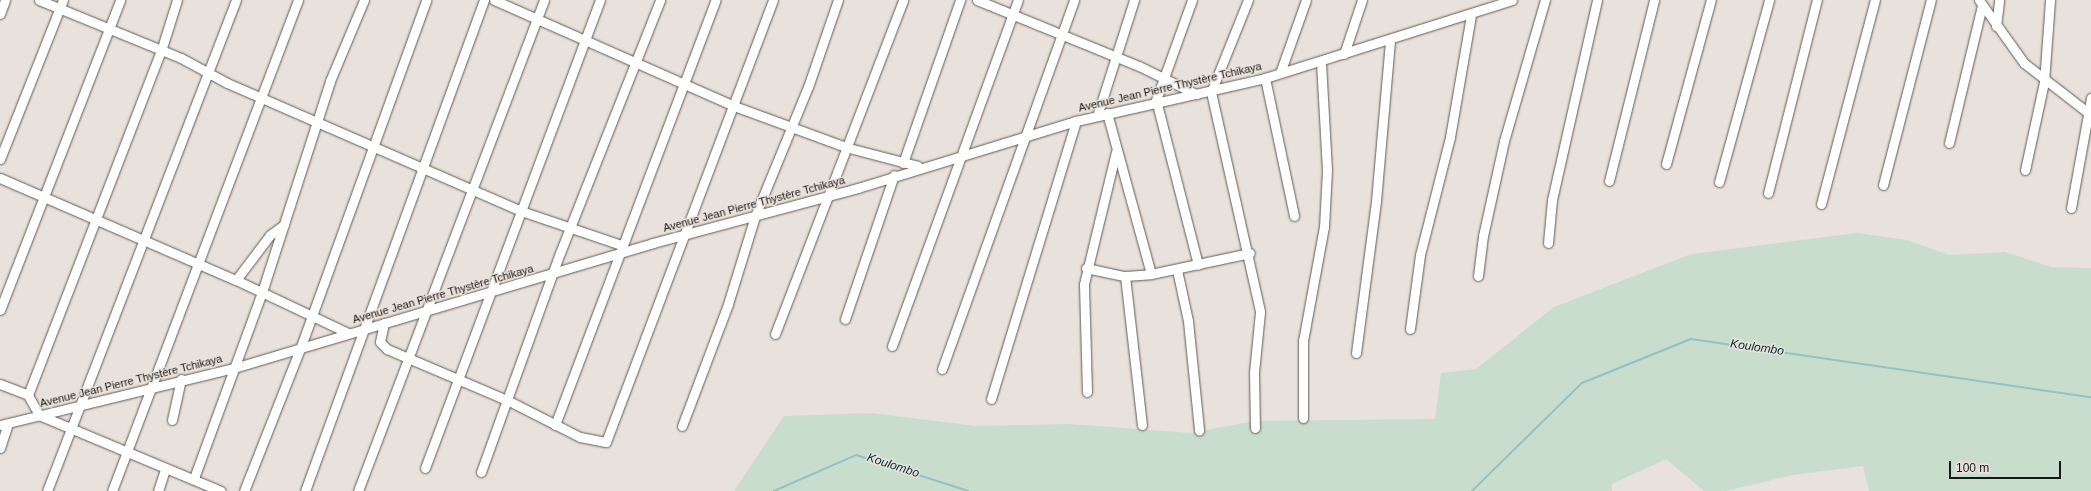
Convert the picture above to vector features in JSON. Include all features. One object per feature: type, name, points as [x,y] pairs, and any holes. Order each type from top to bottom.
[{"type":"street","points":[[0,14],[6,0]]},
{"type":"street","points":[[39,0],[161,51],[521,211],[620,249]]},
{"type":"street","points":[[0,159],[64,0]]},
{"type":"street","points":[[0,310],[120,0]]},
{"type":"street","points":[[28,395],[93,220],[161,51],[176,0]]},
{"type":"street","points":[[47,491],[71,430],[78,405],[236,0]]},
{"type":"street","points":[[112,491],[298,0]]},
{"type":"street","points":[[194,478],[262,292],[330,81],[364,0]]},
{"type":"street","points":[[244,491],[300,349],[426,0]]},
{"type":"street","points":[[305,491],[361,329],[484,0]]},
{"type":"street","points":[[494,0],[537,18],[585,42],[685,83],[734,106],[849,148],[903,163],[920,166]]},
{"type":"street","points":[[358,491],[428,311],[472,188],[544,0]]},
{"type":"street","points":[[425,468],[600,0]]},
{"type":"street","points":[[481,472],[509,400],[551,275],[571,229],[660,0]]},
{"type":"street","points":[[555,425],[584,356],[620,249],[716,0]]},
{"type":"street","points":[[384,323],[380,336],[382,346],[409,359],[509,400],[555,425],[594,442],[608,441],[687,234],[773,0]]},
{"type":"street","points":[[682,426],[728,304],[754,216],[791,127],[838,0]]},
{"type":"street","points":[[775,334],[831,196],[903,0]]},
{"type":"street","points":[[903,163],[960,0]]},
{"type":"street","points":[[977,0],[1061,36],[1115,56],[1196,94]]},
{"type":"street","points":[[892,346],[1018,0]]},
{"type":"street","points":[[942,369],[1074,0]]},
{"type":"street","points":[[1097,116],[1134,0]]},
{"type":"street","points":[[1192,0],[1162,77],[1156,100],[1198,265]]},
{"type":"street","points":[[1248,0],[1211,92],[1250,253],[1261,323],[1254,372],[1255,428]]},
{"type":"street","points":[[1280,73],[1306,0]]},
{"type":"street","points":[[1344,54],[1362,0]]},
{"type":"street","name":"Avenue Jean Pierre Thystère Tchikaya","points":[[4,424],[152,386],[234,368],[300,349],[361,329],[551,275],[620,249],[687,234],[831,196],[920,166],[961,156],[1076,121],[1156,100],[1211,92],[1265,78],[1471,16],[1512,0]]},
{"type":"street","points":[[1478,276],[1483,236],[1504,141],[1545,0]]},
{"type":"street","points":[[1548,243],[1552,200],[1597,0]]},
{"type":"street","points":[[1609,181],[1654,0]]},
{"type":"street","points":[[1666,164],[1711,0]]},
{"type":"street","points":[[1719,182],[1768,0]]},
{"type":"street","points":[[1768,193],[1817,0]]},
{"type":"street","points":[[1821,204],[1875,0]]},
{"type":"street","points":[[1883,185],[1930,0]]},
{"type":"street","points":[[1996,26],[1999,0]]},
{"type":"street","points":[[2025,170],[2044,82],[2050,0]]},
{"type":"street","points":[[1981,3],[1996,26],[2044,82],[2090,114]]},
{"type":"street","points":[[1949,143],[1981,3]]},
{"type":"street","points":[[1410,328],[1420,255],[1450,137],[1471,16]]},
{"type":"street","points":[[1356,353],[1376,201],[1390,41]]},
{"type":"street","points":[[1303,418],[1303,341],[1324,227],[1327,170],[1320,61]]},
{"type":"street","points":[[1265,78],[1294,216]]},
{"type":"street","points":[[2071,208],[2090,114],[2091,98]]},
{"type":"street","points":[[1107,113],[1116,152],[1151,274]]},
{"type":"street","points":[[991,399],[1076,121]]},
{"type":"street","points":[[1087,392],[1083,312],[1086,268],[1116,152]]},
{"type":"street","points":[[845,318],[894,175]]},
{"type":"street","points":[[0,178],[45,197],[93,220],[236,280],[348,333]]},
{"type":"street","points":[[236,280],[270,235],[284,225]]},
{"type":"street","points":[[1086,268],[1125,276],[1151,274],[1177,270],[1250,253]]},
{"type":"street","points":[[1177,270],[1188,321],[1199,430]]},
{"type":"street","points":[[1125,276],[1142,425]]},
{"type":"street","points":[[172,420],[181,379]]},
{"type":"street","points":[[0,384],[28,395],[39,415],[165,469],[194,478],[221,491]]},
{"type":"street","points":[[0,448],[4,424]]},
{"type":"street","points":[[158,491],[165,469]]},
{"type":"green space","points":[[1857,233],[1907,240],[1949,255],[2005,252],[2051,267],[2091,268],[2091,491],[1869,491],[1863,466],[1793,475],[1726,491],[1704,491],[1666,459],[1612,484],[1612,491],[734,491],[784,416],[871,413],[976,426],[1070,424],[1190,433],[1254,421],[1435,419],[1441,373],[1476,369],[1554,307],[1691,254]]},
{"type":"waterway","name":"Koulombo","points":[[1472,491],[1582,383],[1691,339],[2091,397]]},
{"type":"waterway","name":"Koulombo","points":[[774,491],[856,455],[968,491]]}]
